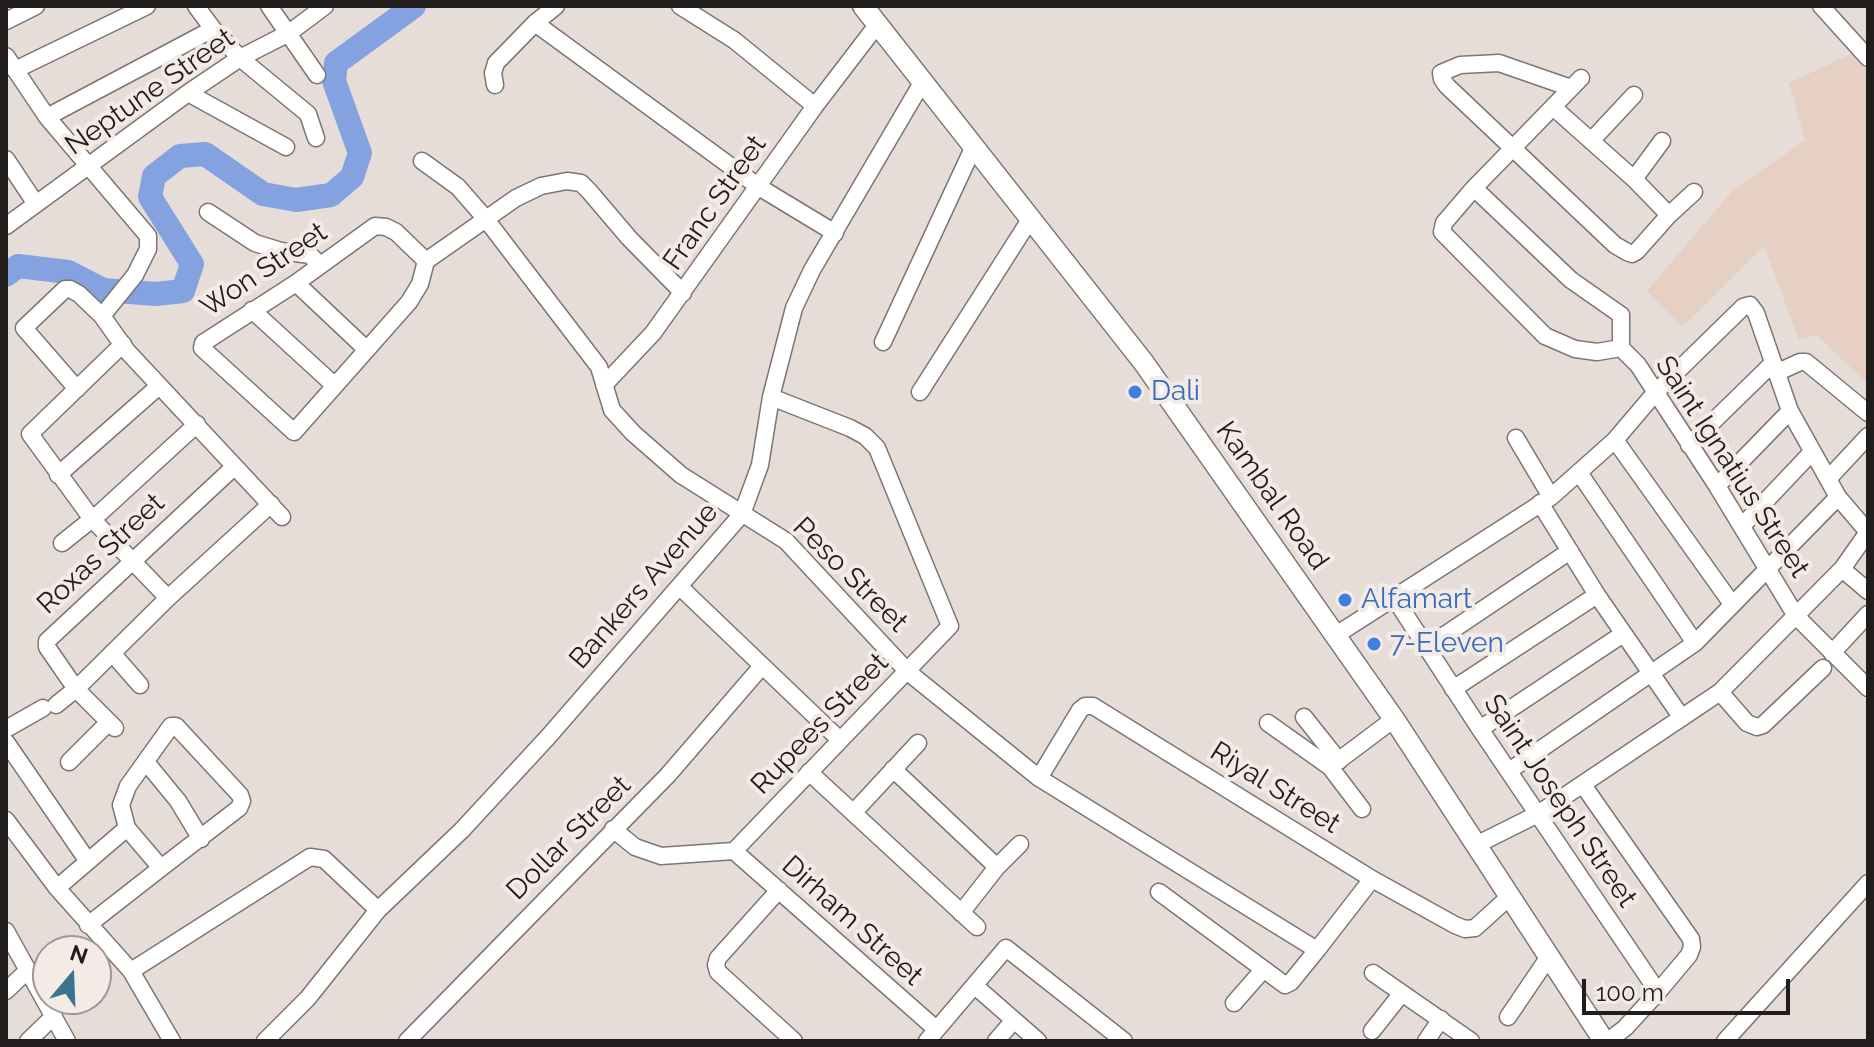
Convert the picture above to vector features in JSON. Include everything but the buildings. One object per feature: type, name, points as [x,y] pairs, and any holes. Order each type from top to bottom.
[{"type":"main road","name":"Kambal Road","points":[[872,13],[1144,363],[1394,719],[1508,898],[1606,1041]]},
{"type":"street","points":[[6,21],[36,6]]},
{"type":"street","points":[[102,316],[135,275],[148,249],[148,236],[47,117],[11,63],[147,6]]},
{"type":"street","points":[[196,6],[240,58],[308,114],[316,138]]},
{"type":"street","points":[[269,6],[317,75]]},
{"type":"street","name":"Neptune Street","points":[[6,226],[188,93],[240,58],[289,33],[325,6]]},
{"type":"street","points":[[495,85],[493,73],[496,63],[556,6]]},
{"type":"street","points":[[680,6],[734,40],[815,106]]},
{"type":"street","points":[[1821,6],[1866,52]]},
{"type":"street","name":"Franc Street","points":[[604,385],[653,333],[861,46],[872,13]]},
{"type":"street","points":[[535,23],[759,187],[835,233]]},
{"type":"street","points":[[47,117],[213,29]]},
{"type":"street","points":[[1474,188],[1571,280],[1621,315],[1621,348],[1597,352],[1575,349],[1545,336],[1442,232],[1444,223],[1474,188],[1514,149],[1576,83],[1499,63],[1481,62],[1444,70],[1442,79],[1447,86],[1514,149],[1615,245],[1632,254],[1694,192]]},
{"type":"street","name":"Bankers Avenue","points":[[265,1041],[308,998],[378,910],[462,830],[742,514],[760,465],[771,397],[794,308],[812,270],[923,81]]},
{"type":"street","points":[[188,93],[286,147]]},
{"type":"street","points":[[1591,141],[1634,95]]},
{"type":"street","points":[[1553,107],[1634,179],[1669,215]]},
{"type":"street","points":[[1634,179],[1662,141]]},
{"type":"street","points":[[883,342],[974,146]]},
{"type":"street","points":[[6,159],[36,204]]},
{"type":"street","name":"Peso Street","points":[[422,161],[458,187],[485,218],[599,367],[612,410],[633,433],[681,475],[786,541],[908,672],[1039,778],[1317,950]]},
{"type":"street","points":[[252,310],[334,385],[409,302],[420,284],[426,261],[485,218],[541,186],[567,181],[581,183],[683,293]]},
{"type":"street","points":[[208,212],[255,243],[310,255],[320,265]]},
{"type":"street","points":[[920,392],[1031,218]]},
{"type":"street","name":"Won Street","points":[[334,385],[326,399],[294,432],[202,348],[203,343],[296,283],[375,226],[396,232],[426,261]]},
{"type":"street","points":[[296,283],[366,349]]},
{"type":"street","points":[[6,729],[76,689],[168,598],[276,511],[159,386],[102,316],[79,294],[65,289],[24,328],[77,389]]},
{"type":"street","points":[[1336,635],[1395,599],[1580,474],[1615,440],[1655,393],[1743,307],[1750,305],[1756,313],[1790,411],[1838,497],[1868,532],[1842,569],[1720,692],[1538,814],[1476,845]]},
{"type":"street","points":[[123,344],[30,432],[92,519],[168,598]]},
{"type":"street","name":"Saint Ignatius Street","points":[[1621,348],[1638,365],[1796,616],[1868,688]]},
{"type":"street","points":[[1689,445],[1774,368],[1800,362],[1806,362],[1868,413]]},
{"type":"street","points":[[58,475],[159,386]]},
{"type":"street","name":"Rupees Street","points":[[734,851],[908,672],[950,623],[877,448],[865,436],[850,428],[771,397]]},
{"type":"street","points":[[1717,486],[1790,411]]},
{"type":"street","points":[[62,543],[197,424]]},
{"type":"street","points":[[1828,479],[1868,436]]},
{"type":"street","points":[[1516,438],[1570,551],[1682,718]]},
{"type":"street","points":[[1615,440],[1732,604]]},
{"type":"street","points":[[1742,526],[1812,452]]},
{"type":"street","name":"Roxas Street","points":[[76,689],[47,647],[47,641],[234,467]]},
{"type":"street","points":[[1580,474],[1695,643]]},
{"type":"street","points":[[1509,771],[1695,643],[1838,497]]},
{"type":"street","points":[[1427,647],[1570,551]]},
{"type":"street","points":[[1842,569],[1868,591]]},
{"type":"street","points":[[680,587],[840,740]]},
{"type":"street","points":[[1453,689],[1597,595]]},
{"type":"street","name":"Saint Joseph Street","points":[[1395,599],[1658,992]]},
{"type":"street","points":[[1832,653],[1868,614]]},
{"type":"street","points":[[1480,729],[1623,634]]},
{"type":"street","points":[[112,653],[140,685]]},
{"type":"street","name":"Dollar Street","points":[[407,1041],[668,775],[762,666]]},
{"type":"street","points":[[1720,692],[1747,723],[1757,727],[1763,725],[1823,668]]},
{"type":"street","points":[[69,762],[112,725],[76,689]]},
{"type":"street","name":"Riyal Street","points":[[1039,778],[1080,710],[1093,706],[1372,879],[1465,929],[1483,923],[1508,898]]},
{"type":"street","points":[[1304,717],[1362,809]]},
{"type":"street","points":[[1334,764],[1394,719]]},
{"type":"street","points":[[1268,723],[1334,764]]},
{"type":"street","points":[[88,925],[239,808],[242,801],[240,795],[176,726],[167,728],[128,786],[121,805],[127,828],[161,868]]},
{"type":"street","points":[[6,742],[87,860]]},
{"type":"street","points":[[853,813],[918,743]]},
{"type":"street","points":[[146,762],[178,801],[201,839]]},
{"type":"street","points":[[893,769],[997,867]]},
{"type":"street","points":[[809,772],[977,927]]},
{"type":"street","points":[[1583,785],[1691,939],[1689,955],[1625,1028],[1606,1041]]},
{"type":"street","points":[[6,820],[57,888],[131,971],[172,1041]]},
{"type":"street","points":[[57,888],[127,828]]},
{"type":"street","points":[[613,829],[635,847],[661,856],[734,851]]},
{"type":"street","points":[[961,913],[997,867],[1020,844]]},
{"type":"street","name":"Dirham Street","points":[[734,851],[931,1035]]},
{"type":"street","points":[[131,971],[310,857],[324,859],[378,910]]},
{"type":"street","points":[[1159,892],[1285,985],[1291,982],[1372,879]]},
{"type":"street","points":[[1725,1041],[1868,883]]},
{"type":"street","points":[[779,890],[718,958],[716,965],[718,972],[794,1041]]},
{"type":"street","points":[[6,931],[67,1041]]},
{"type":"street","points":[[931,1035],[1003,950],[1008,948],[1124,1041]]},
{"type":"street","points":[[1508,1017],[1548,958]]},
{"type":"street","points":[[6,991],[28,970]]},
{"type":"street","points":[[1234,1003],[1263,970]]},
{"type":"street","points":[[1373,973],[1471,1041]]},
{"type":"street","points":[[975,986],[1038,1041]]},
{"type":"street","points":[[1372,1031],[1402,993]]},
{"type":"street","points":[[28,1041],[54,1016]]},
{"type":"street","points":[[1426,1041],[1441,1019]]},
{"type":"street","points":[[996,1041],[1014,1020]]},
{"type":"shaded area","points":[[1855,52],[1868,65],[1868,384],[1816,335],[1799,340],[1764,246],[1682,327],[1647,291],[1732,191],[1805,140],[1789,83]]},
{"type":"waterway","points":[[6,275],[18,266],[68,272],[103,290],[156,294],[183,291],[192,264],[150,197],[154,176],[180,156],[205,154],[263,194],[296,200],[331,195],[352,177],[360,153],[334,81],[336,63],[414,6]]},
{"type":"place","name":"Dali","points":[[1135,392]]},
{"type":"place","name":"Alfamart","points":[[1345,600]]},
{"type":"place","name":"7-Eleven","points":[[1374,644]]}]
